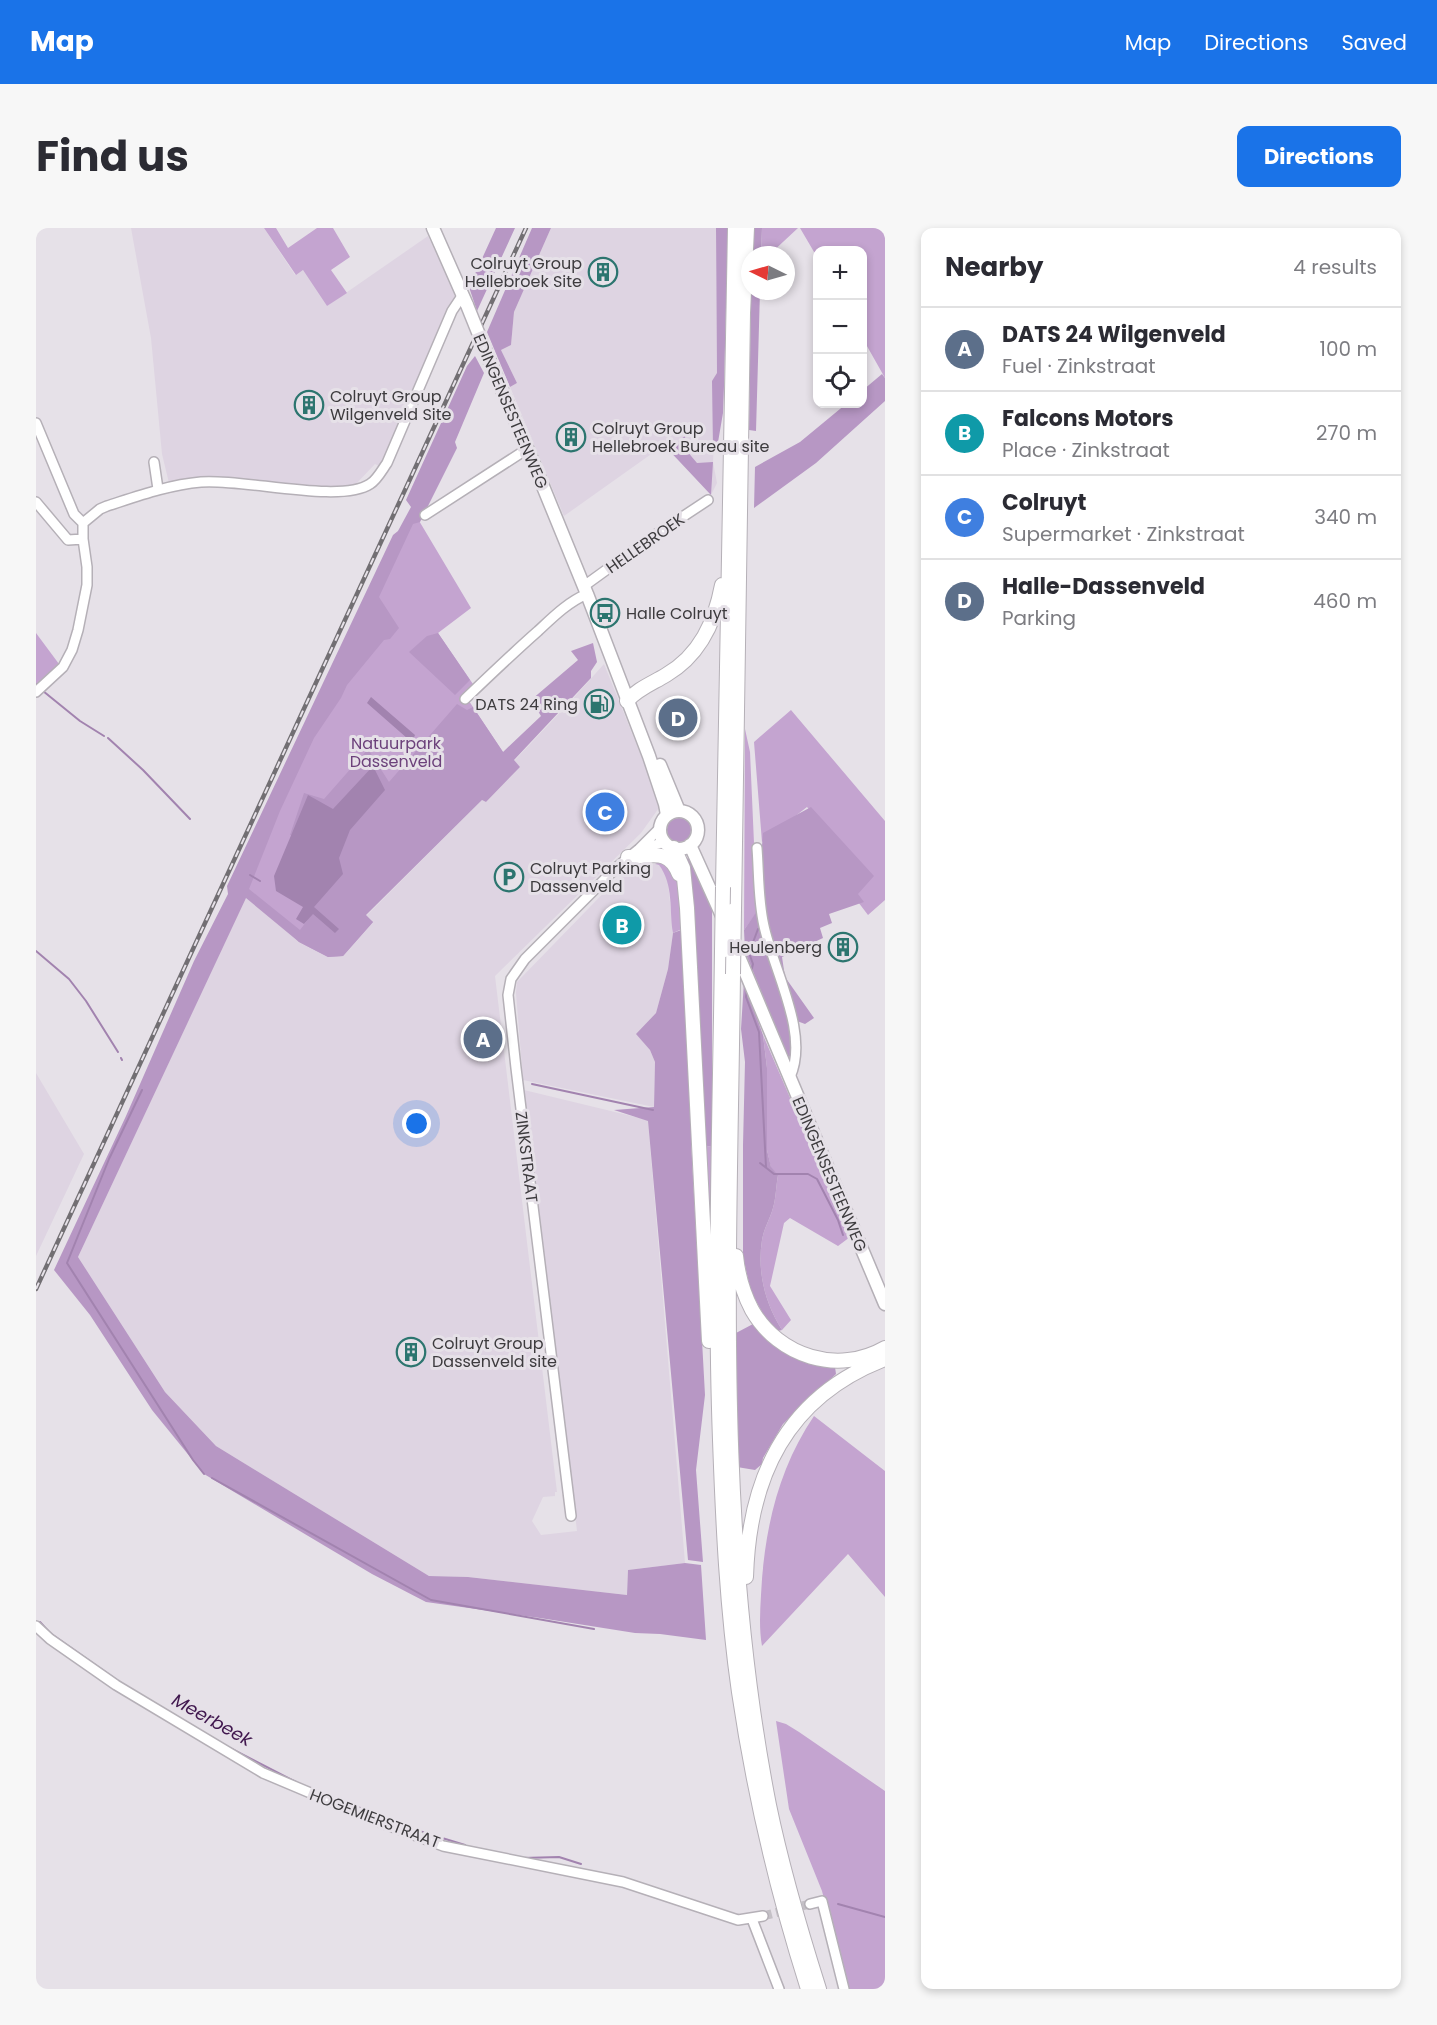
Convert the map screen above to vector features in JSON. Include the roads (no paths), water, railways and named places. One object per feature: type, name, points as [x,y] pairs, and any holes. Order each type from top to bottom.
[{"type":"highway","points":[[735,228],[729,560],[733,620],[734,910],[730,1397],[736,1541],[750,1688],[770,1806],[794,1906],[819,1989]]},
{"type":"highway","points":[[747,228],[723,887],[718,1398],[724,1543],[740,1700],[751,1766],[772,1864],[808,1989]]},
{"type":"highway","points":[[629,694],[636,684],[672,671],[687,659],[707,632],[714,617],[729,560]]},
{"type":"highway","points":[[670,845],[683,868],[687,908],[711,1383],[718,1398]]},
{"type":"highway","points":[[634,853],[641,857],[650,854],[664,856],[672,861],[684,886]]},
{"type":"highway","points":[[730,1224],[742,1288],[763,1326],[777,1340],[807,1356],[835,1361],[865,1357],[885,1348]]},
{"type":"highway","points":[[742,1611],[750,1526],[756,1501],[770,1463],[783,1440],[809,1407],[826,1392],[846,1377],[885,1359]]},
{"type":"main road","name":"EDINGENSESTEENWEG","points":[[433,228],[585,590],[594,604],[673,813]]},
{"type":"main road","points":[[673,813],[690,814],[697,824],[697,835],[690,845],[680,849],[670,845],[662,837],[660,828],[673,813]]},
{"type":"main road","name":"EDINGENSESTEENWEG","points":[[690,845],[885,1304]]},
{"type":"street","points":[[83,523],[107,506],[158,489],[201,482],[226,481],[340,493],[364,488],[372,483],[387,463],[452,311],[465,300]]},
{"type":"street","points":[[36,423],[74,514],[83,523],[87,567],[87,585],[72,650],[63,667],[36,692]]},
{"type":"street","points":[[425,515],[527,449]]},
{"type":"street","points":[[154,462],[158,489]]},
{"type":"street","name":"HELLEBROEK","points":[[465,699],[498,666],[585,590],[649,539],[708,500]]},
{"type":"street","points":[[36,502],[68,540],[83,539]]},
{"type":"street","name":"ZINKSTRAAT","points":[[571,1516],[508,995],[511,979],[525,959],[660,828]]},
{"type":"street","name":"ZINKSTRAAT","points":[[634,853],[670,845]]},
{"type":"street","name":"EDINGENSESTEENWEG","points":[[758,848],[764,926],[792,1017],[796,1054],[790,1077]]},
{"type":"street","name":"HOGEMIERSTRAAT","points":[[36,1626],[50,1639],[116,1684],[263,1773],[384,1824],[443,1846],[623,1882],[738,1920],[752,1919]]},
{"type":"street","points":[[810,1904],[822,1901],[844,1989]]},
{"type":"street","points":[[763,1916],[752,1919],[779,1989]]},
{"type":"waterway","points":[[43,691],[80,721],[104,736]]},
{"type":"waterway","points":[[108,738],[143,770],[190,819]]},
{"type":"waterway","points":[[250,875],[260,881]]},
{"type":"waterway","points":[[751,972],[753,964],[749,953],[758,929]]},
{"type":"waterway","points":[[36,951],[69,979],[86,1001],[118,1052]]},
{"type":"waterway","points":[[747,989],[746,997],[759,1032],[766,1167]]},
{"type":"waterway","points":[[532,1084],[653,1110]]},
{"type":"waterway","points":[[142,1090],[109,1159],[67,1263],[204,1474]]},
{"type":"waterway","points":[[760,1163],[774,1174],[808,1174],[817,1179],[843,1235]]},
{"type":"waterway","points":[[212,1478],[431,1600],[594,1629]]},
{"type":"waterway","name":"Meerbeek","points":[[40,1622],[50,1633],[124,1685]]},
{"type":"waterway","name":"Meerbeek","points":[[226,1746],[296,1782]]},
{"type":"waterway","name":"Meerbeek","points":[[342,1802],[385,1816]]},
{"type":"waterway","name":"Meerbeek","points":[[392,1819],[416,1830],[465,1845]]},
{"type":"waterway","name":"Meerbeek","points":[[522,1858],[559,1857],[581,1864]]},
{"type":"waterway","name":"Meerbeek","points":[[838,1904],[885,1917]]},
{"type":"tunnel","points":[[763,1916],[810,1904]]},
{"type":"railway","points":[[36,1289],[526,228]]},
{"type":"place","name":"Colruyt Group Hellebroek Site","points":[[603,272]]},
{"type":"place","name":"Colruyt Group Wilgenveld Site","points":[[309,405]]},
{"type":"place","name":"Colruyt Group Hellebroek Bureau site","points":[[571,437]]},
{"type":"place","name":"Halle Colruyt","points":[[605,613]]},
{"type":"place","name":"DATS 24 Ring","points":[[599,704]]},
{"type":"place","name":"Halle-Dassenveld","points":[[678,718]]},
{"type":"place","name":"Colruyt","points":[[605,812]]},
{"type":"place","name":"Colruyt Parking Dassenveld","points":[[509,877]]},
{"type":"place","name":"Falcons Motors","points":[[622,925]]},
{"type":"place","name":"Heulenberg","points":[[843,947]]},
{"type":"place","name":"DATS 24 Wilgenveld","points":[[483,1039]]},
{"type":"place","name":"Colruyt Group Dassenveld site","points":[[411,1352]]},
{"type":"park label","name":"Natuurpark Dassenveld","points":[[396,752]]}]
